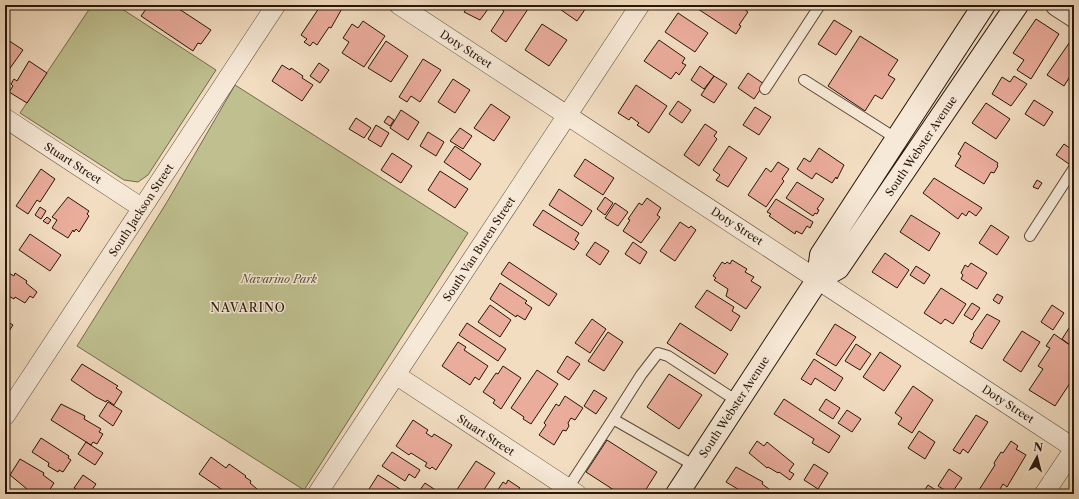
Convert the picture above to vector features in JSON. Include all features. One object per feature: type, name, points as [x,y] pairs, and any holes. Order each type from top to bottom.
[{"type":"main road","name":"South Webster Avenue","points":[[677,494],[818,279],[821,255],[984,5]]},
{"type":"main road","name":"South Webster Avenue","points":[[818,279],[838,268],[1017,5]]},
{"type":"main road","points":[[1057,5],[1074,16]]},
{"type":"street","name":"South Jackson Street","points":[[5,416],[276,5]]},
{"type":"street","name":"Doty Street","points":[[399,5],[818,279],[1074,449]]},
{"type":"street","name":"South Van Buren Street","points":[[317,494],[640,5]]},
{"type":"street","name":"Stuart Street","points":[[5,118],[142,208]]},
{"type":"street","name":"Stuart Street","points":[[396,375],[572,491]]},
{"type":"street","points":[[1044,494],[1074,449]]},
{"type":"lane","points":[[765,89],[820,5]]},
{"type":"lane","points":[[804,80],[897,140]]},
{"type":"lane","points":[[1030,236],[1074,168]]},
{"type":"lane","points":[[572,491],[613,419],[641,375],[658,353],[668,356],[737,401]]},
{"type":"lane","points":[[613,419],[695,466]]},
{"type":"green space","points":[[92,5],[116,5],[216,70],[148,175],[138,182],[124,180],[20,113]]},
{"type":"green space","name":"Navarino Park","points":[[235,85],[468,233],[304,490],[77,346],[167,202]]},
{"type":"building","points":[[149,5],[173,5],[211,30],[201,44],[198,43],[193,51],[141,16]]},
{"type":"building","points":[[321,5],[344,5],[331,28],[329,27],[317,45],[313,42],[310,46],[304,42],[307,39],[301,35]]},
{"type":"building","points":[[469,5],[491,5],[480,20],[464,12]]},
{"type":"building","points":[[504,5],[526,5],[525,7],[528,9],[506,42],[491,31],[504,11],[501,9]]},
{"type":"building","points":[[554,5],[588,5],[577,21]]},
{"type":"building","points":[[692,5],[738,5],[748,12],[739,25],[741,26],[736,34]]},
{"type":"building","points":[[678,13],[708,33],[695,52],[665,32]]},
{"type":"building","points":[[1036,19],[1059,34],[1031,79],[1017,70],[1024,60],[1013,53]]},
{"type":"building","points":[[834,20],[852,31],[836,55],[818,44]]},
{"type":"building","points":[[363,21],[385,36],[364,67],[342,53],[349,42],[343,38],[352,24],[358,28]]},
{"type":"building","points":[[542,24],[567,40],[549,66],[525,50]]},
{"type":"building","points":[[860,36],[898,60],[888,75],[895,79],[882,99],[875,95],[865,111],[828,86]]},
{"type":"building","points":[[1074,36],[1074,74],[1072,73],[1064,86],[1047,75]]},
{"type":"building","points":[[8,40],[23,50],[8,71],[5,69],[5,45]]},
{"type":"building","points":[[659,40],[685,58],[682,63],[686,65],[679,75],[676,72],[671,79],[644,61]]},
{"type":"building","points":[[386,41],[408,56],[391,82],[368,68]]},
{"type":"building","points":[[423,59],[441,70],[420,102],[411,96],[407,102],[399,97]]},
{"type":"building","points":[[29,61],[47,73],[27,103],[9,92],[13,86],[11,84],[14,79],[17,81]]},
{"type":"building","points":[[319,63],[329,70],[320,83],[310,76]]},
{"type":"building","points":[[282,65],[290,70],[291,68],[313,85],[302,101],[272,81]]},
{"type":"building","points":[[700,66],[714,76],[704,89],[691,80]]},
{"type":"building","points":[[748,73],[764,84],[754,99],[738,88]]},
{"type":"building","points":[[714,76],[727,84],[714,103],[701,95]]},
{"type":"building","points":[[1014,76],[1027,84],[1011,106],[992,94],[1002,77],[1010,82]]},
{"type":"building","points":[[453,79],[470,90],[455,113],[438,102]]},
{"type":"building","points":[[636,85],[667,106],[649,133],[637,125],[639,123],[631,117],[629,120],[618,113]]},
{"type":"building","points":[[1034,100],[1053,112],[1044,126],[1025,114]]},
{"type":"building","points":[[678,101],[691,110],[682,123],[669,114]]},
{"type":"building","points":[[986,103],[1010,119],[996,139],[972,123]]},
{"type":"building","points":[[491,104],[510,117],[494,141],[474,128]]},
{"type":"building","points":[[755,107],[771,117],[759,135],[743,125]]},
{"type":"building","points":[[401,110],[419,122],[408,140],[390,128]]},
{"type":"building","points":[[388,116],[394,120],[390,126],[384,122]]},
{"type":"building","points":[[356,118],[371,128],[364,138],[349,129]]},
{"type":"building","points":[[705,124],[717,132],[714,136],[717,139],[699,166],[684,155]]},
{"type":"building","points":[[376,125],[389,133],[381,147],[368,139]]},
{"type":"building","points":[[460,128],[472,136],[463,149],[450,141]]},
{"type":"building","points":[[428,132],[444,142],[436,156],[420,146]]},
{"type":"building","points":[[965,142],[998,163],[994,173],[991,172],[984,184],[955,166],[961,156],[958,154]]},
{"type":"building","points":[[1064,144],[1074,151],[1074,156],[1069,164],[1056,155]]},
{"type":"building","points":[[455,146],[481,164],[470,180],[444,162]]},
{"type":"building","points":[[729,146],[747,158],[728,187],[716,180],[720,175],[713,170]]},
{"type":"building","points":[[819,148],[844,165],[837,179],[836,177],[832,183],[816,173],[812,179],[797,169],[804,158],[810,162]]},
{"type":"building","points":[[392,153],[412,166],[401,183],[381,170]]},
{"type":"building","points":[[585,159],[614,178],[603,195],[574,176]]},
{"type":"building","points":[[778,162],[789,169],[782,179],[784,181],[766,207],[748,195],[766,168],[771,172]]},
{"type":"building","points":[[41,169],[55,179],[40,202],[37,200],[28,214],[16,206]]},
{"type":"building","points":[[440,171],[468,189],[455,208],[428,190]]},
{"type":"building","points":[[934,178],[982,208],[976,216],[969,211],[966,216],[962,213],[958,219],[923,193]]},
{"type":"building","points":[[1037,180],[1042,183],[1038,189],[1033,187]]},
{"type":"building","points":[[797,182],[824,199],[817,209],[819,210],[817,214],[815,213],[813,216],[786,198]]},
{"type":"building","points":[[559,189],[592,211],[582,226],[549,205]]},
{"type":"building","points":[[68,197],[89,211],[87,214],[89,216],[79,232],[76,229],[74,232],[73,230],[68,238],[52,228],[57,220],[52,217]]},
{"type":"building","points":[[605,197],[613,203],[605,215],[597,209]]},
{"type":"building","points":[[647,198],[661,208],[657,215],[660,217],[641,243],[623,231],[630,220],[628,219],[639,203],[642,205]]},
{"type":"building","points":[[776,199],[813,222],[810,228],[807,226],[802,234],[796,231],[795,234],[769,216],[771,214],[767,212]]},
{"type":"building","points":[[615,203],[628,212],[618,226],[605,218]]},
{"type":"building","points":[[40,207],[46,211],[41,219],[35,215]]},
{"type":"building","points":[[543,210],[579,233],[575,240],[579,243],[574,250],[533,225]]},
{"type":"building","points":[[911,215],[940,233],[929,251],[900,232]]},
{"type":"building","points":[[47,217],[51,220],[48,224],[43,221]]},
{"type":"building","points":[[680,222],[689,228],[691,226],[696,230],[675,261],[660,251]]},
{"type":"building","points":[[991,225],[1009,237],[997,255],[979,243]]},
{"type":"building","points":[[30,234],[61,255],[50,271],[19,250]]},
{"type":"building","points":[[595,242],[609,251],[600,265],[586,255]]},
{"type":"building","points":[[633,242],[647,252],[640,264],[625,254]]},
{"type":"building","points":[[885,253],[909,270],[897,288],[872,272]]},
{"type":"building","points":[[732,260],[747,269],[745,272],[754,277],[751,281],[761,287],[746,309],[726,296],[728,289],[714,280],[716,278],[713,276],[722,262],[725,264],[727,262],[730,264]]},
{"type":"building","points":[[509,262],[557,294],[549,306],[501,274]]},
{"type":"building","points":[[971,263],[987,273],[977,289],[961,279],[963,275],[961,273],[965,265],[968,267]]},
{"type":"building","points":[[916,266],[930,275],[924,284],[910,275]]},
{"type":"building","points":[[7,272],[14,276],[15,273],[27,281],[26,283],[37,292],[33,298],[30,296],[25,303],[15,297],[14,299],[5,294],[5,274]]},
{"type":"building","points":[[500,283],[527,301],[525,303],[532,308],[525,320],[517,315],[516,317],[490,299]]},
{"type":"building","points":[[941,288],[966,304],[953,324],[945,319],[941,324],[924,313]]},
{"type":"building","points":[[707,290],[734,307],[732,311],[740,316],[731,331],[695,307]]},
{"type":"building","points":[[997,294],[1003,297],[999,304],[993,300]]},
{"type":"building","points":[[972,303],[980,308],[972,320],[964,315]]},
{"type":"building","points":[[490,305],[511,320],[500,337],[478,322]]},
{"type":"building","points":[[1052,305],[1064,313],[1053,330],[1041,322]]},
{"type":"building","points":[[987,314],[1000,321],[982,349],[970,342],[974,335],[973,334]]},
{"type":"building","points":[[592,319],[606,329],[590,353],[575,343]]},
{"type":"building","points":[[5,320],[13,325],[5,337]]},
{"type":"building","points":[[1073,322],[1074,323],[1074,348],[1062,339]]},
{"type":"building","points":[[467,323],[506,349],[498,361],[459,335]]},
{"type":"building","points":[[680,323],[728,354],[715,374],[667,343]]},
{"type":"building","points":[[835,324],[856,337],[836,366],[816,354]]},
{"type":"building","points":[[1022,331],[1040,342],[1021,372],[1003,360]]},
{"type":"building","points":[[608,332],[623,342],[604,371],[588,361]]},
{"type":"building","points":[[1054,334],[1074,348],[1074,377],[1055,406],[1029,390],[1043,369],[1038,366],[1050,348],[1046,346]]},
{"type":"building","points":[[458,342],[466,347],[464,350],[488,366],[479,380],[475,377],[470,385],[442,366]]},
{"type":"building","points":[[856,344],[871,354],[860,370],[845,361]]},
{"type":"building","points":[[880,352],[901,366],[884,391],[863,377]]},
{"type":"building","points":[[567,356],[580,364],[569,380],[557,372]]},
{"type":"building","points":[[814,359],[843,378],[835,391],[815,378],[811,385],[801,379]]},
{"type":"building","points":[[82,364],[118,386],[116,388],[122,392],[114,405],[107,400],[106,402],[96,397],[71,380]]},
{"type":"building","points":[[503,366],[521,378],[501,409],[493,403],[495,400],[483,392],[496,373],[498,374]]},
{"type":"building","points":[[537,370],[558,384],[531,424],[511,408]]},
{"type":"building","points":[[669,374],[702,395],[679,429],[647,407]]},
{"type":"building","points":[[913,386],[933,400],[912,433],[898,424],[902,418],[895,413]]},
{"type":"building","points":[[594,390],[607,398],[596,414],[584,406]]},
{"type":"building","points":[[565,396],[583,408],[575,420],[571,418],[566,431],[563,430],[554,445],[539,435],[546,425],[544,423],[556,404],[559,406]]},
{"type":"building","points":[[784,399],[840,436],[829,453],[812,443],[814,439],[774,414]]},
{"type":"building","points":[[826,399],[840,408],[833,419],[819,410]]},
{"type":"building","points":[[108,402],[122,411],[113,426],[99,416]]},
{"type":"building","points":[[61,404],[85,416],[84,419],[101,429],[99,432],[103,434],[97,444],[93,442],[91,445],[51,420]]},
{"type":"building","points":[[847,410],[861,419],[852,432],[838,423]]},
{"type":"building","points":[[976,415],[988,422],[968,453],[963,449],[960,454],[953,450]]},
{"type":"building","points":[[413,420],[428,430],[426,433],[432,437],[434,434],[452,445],[436,470],[432,467],[430,469],[425,466],[427,463],[411,453],[409,455],[396,446]]},
{"type":"building","points":[[919,431],[935,442],[925,459],[908,448]]},
{"type":"building","points":[[41,438],[69,456],[68,458],[71,460],[63,472],[59,470],[58,472],[48,466],[49,463],[32,452]]},
{"type":"building","points":[[607,440],[657,472],[643,494],[620,494],[586,472]]},
{"type":"building","points":[[757,441],[764,446],[767,442],[794,464],[789,471],[794,474],[790,480],[779,472],[778,473],[768,467],[767,468],[749,453]]},
{"type":"building","points":[[1011,441],[1018,446],[1016,449],[1026,455],[1007,487],[1003,484],[997,494],[985,494],[979,490],[995,465],[994,463],[1001,452],[1003,453]]},
{"type":"building","points":[[86,442],[103,453],[95,465],[78,454]]},
{"type":"building","points":[[392,452],[420,470],[415,478],[409,474],[405,481],[382,466]]},
{"type":"building","points":[[211,457],[226,468],[229,464],[246,476],[245,477],[251,481],[250,483],[257,489],[254,494],[225,494],[223,492],[224,491],[199,474]]},
{"type":"building","points":[[20,459],[44,473],[43,475],[54,483],[47,494],[33,494],[10,475]]},
{"type":"building","points":[[476,461],[495,473],[481,494],[454,494]]},
{"type":"building","points":[[814,464],[828,473],[818,489],[804,480]]},
{"type":"building","points":[[736,467],[763,482],[762,484],[776,494],[739,493],[741,491],[726,482]]},
{"type":"building","points":[[949,469],[962,478],[951,494],[938,486]]},
{"type":"building","points":[[83,475],[96,484],[89,494],[84,494],[74,488]]},
{"type":"building","points":[[378,475],[408,494],[377,494],[369,489]]},
{"type":"building","points":[[508,480],[520,488],[517,492],[519,494],[495,494],[503,482],[506,484]]},
{"type":"building","points":[[425,483],[440,493],[417,494]]},
{"type":"building","points":[[928,485],[942,494],[922,494]]},
{"type":"district","name":"NAVARINO","points":[[248,307]]}]
